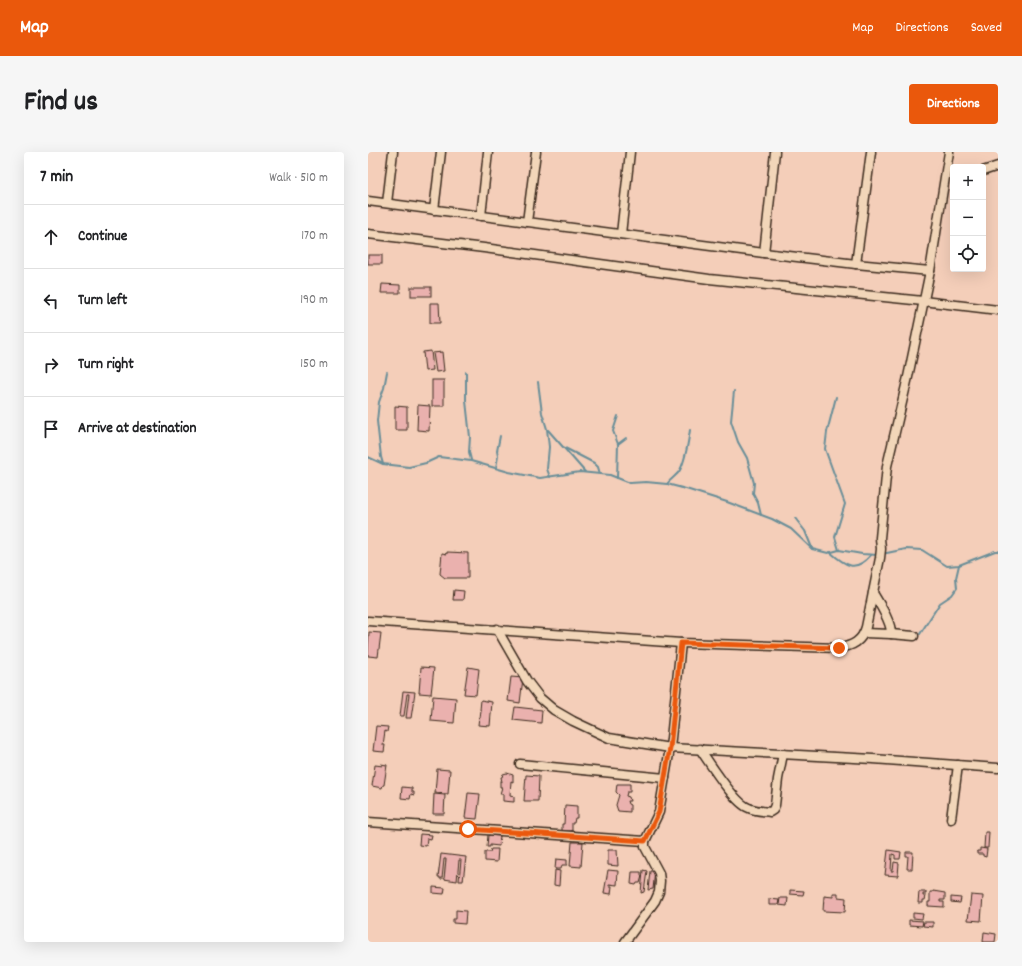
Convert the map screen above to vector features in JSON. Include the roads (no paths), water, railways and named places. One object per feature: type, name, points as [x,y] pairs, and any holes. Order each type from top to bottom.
[{"type":"street","points":[[387,203],[393,152]]},
{"type":"street","points":[[434,210],[441,152]]},
{"type":"street","points":[[481,216],[488,152]]},
{"type":"street","points":[[526,222],[536,152]]},
{"type":"street","points":[[620,234],[630,152]]},
{"type":"street","points":[[764,252],[775,152]]},
{"type":"street","points":[[856,264],[870,152]]},
{"type":"street","points":[[368,621],[681,643],[839,648],[856,643],[860,640],[864,633],[880,558],[880,538],[887,466],[908,377],[949,175],[947,152]]},
{"type":"street","points":[[986,170],[998,166]]},
{"type":"street","points":[[368,201],[856,264],[930,271]]},
{"type":"street","points":[[368,234],[492,249],[709,280],[923,301],[998,310]]},
{"type":"street","points":[[873,593],[892,630],[891,634]]},
{"type":"street","points":[[497,629],[527,681],[540,698],[554,710],[609,738],[670,748],[998,768]]},
{"type":"street","points":[[864,633],[914,636]]},
{"type":"street","points":[[625,942],[655,901],[659,892],[659,873],[645,847],[645,841],[659,812],[670,748],[681,643]]},
{"type":"street","points":[[700,749],[728,788],[743,805],[749,808],[770,812],[773,810],[775,805],[783,754]]},
{"type":"street","points":[[520,764],[664,778]]},
{"type":"street","points":[[952,819],[958,765]]},
{"type":"street","points":[[368,822],[645,841]]},
{"type":"waterway","points":[[383,464],[377,421],[379,402],[384,388],[387,372]]},
{"type":"waterway","points":[[466,372],[466,401],[470,437],[469,452],[471,460]]},
{"type":"waterway","points":[[538,382],[542,413],[547,429],[549,447],[547,469],[550,477]]},
{"type":"waterway","points":[[734,391],[731,421],[738,442],[747,458],[754,483],[753,493],[758,503],[761,515]]},
{"type":"waterway","points":[[836,397],[827,432],[825,449],[845,504],[835,537],[839,550]]},
{"type":"waterway","points":[[618,416],[613,431],[618,444]]},
{"type":"waterway","points":[[548,430],[563,447],[594,463],[598,467],[600,474]]},
{"type":"waterway","points":[[667,484],[679,472],[682,466],[690,430]]},
{"type":"waterway","points":[[496,468],[500,436]]},
{"type":"waterway","points":[[617,478],[618,444],[626,438]]},
{"type":"waterway","points":[[564,448],[585,472]]},
{"type":"waterway","points":[[368,457],[383,464],[409,467],[426,463],[439,457],[471,461],[509,472],[540,478],[580,472],[610,475],[630,483],[646,482],[667,484],[727,502],[772,519],[791,529],[812,549],[828,553],[839,550],[878,555]]},
{"type":"waterway","points":[[795,518],[805,531],[812,548]]},
{"type":"waterway","points":[[882,554],[906,549],[922,550],[947,566],[959,565],[998,551]]},
{"type":"waterway","points":[[830,552],[850,566],[860,564],[871,555]]},
{"type":"waterway","points":[[920,634],[940,603],[952,595],[957,588],[956,578],[959,565]]}]
